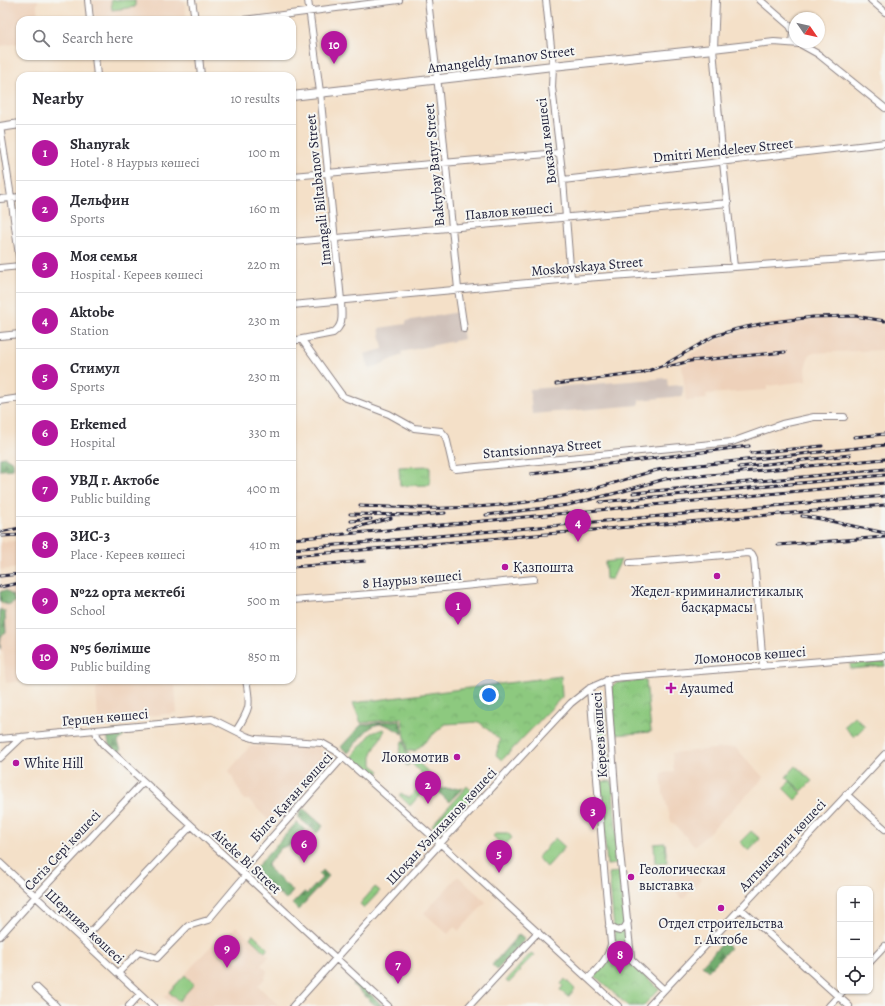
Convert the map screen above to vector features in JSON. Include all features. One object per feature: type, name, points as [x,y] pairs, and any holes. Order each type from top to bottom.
[{"type":"main road","points":[[713,49],[714,0]]},
{"type":"main road","name":"Amangeldy Imanov Street","points":[[296,95],[713,49]]},
{"type":"main road","points":[[0,127],[16,125]]},
{"type":"street","points":[[88,0],[90,16]]},
{"type":"street","points":[[192,0],[194,16]]},
{"type":"street","name":"Imangali Biltabanov Street","points":[[302,340],[333,333],[341,324],[335,239],[320,92],[308,0]]},
{"type":"street","points":[[276,16],[398,0]]},
{"type":"street","name":"Baktybay Batyr Street","points":[[428,0],[438,80],[458,289],[464,328]]},
{"type":"street","name":"Вокзал көшесі","points":[[546,0],[553,66],[552,87],[563,180],[572,279]]},
{"type":"street","points":[[760,0],[789,25]]},
{"type":"street","points":[[871,0],[885,12]]},
{"type":"street","points":[[734,267],[713,49],[774,42],[789,43]]},
{"type":"street","points":[[807,48],[818,54],[885,108]]},
{"type":"street","points":[[95,60],[97,72]]},
{"type":"street","points":[[199,60],[201,72]]},
{"type":"street","points":[[0,127],[16,230]]},
{"type":"street","name":"Dmitri Mendeleev Street","points":[[563,180],[885,143]]},
{"type":"street","points":[[296,176],[559,152]]},
{"type":"street","points":[[0,199],[16,196]]},
{"type":"street","name":"Павлов көшесі","points":[[296,242],[728,203]]},
{"type":"street","name":"Moskovskaya Street","points":[[296,305],[572,279],[885,256]]},
{"type":"street","points":[[0,268],[16,266]]},
{"type":"street","points":[[0,336],[16,334]]},
{"type":"street","points":[[296,341],[302,340]]},
{"type":"street","name":"Stantsionnaya Street","points":[[302,340],[340,394],[344,397],[389,414],[414,428],[441,431],[446,437],[453,467],[456,469],[732,442],[782,424],[814,418],[844,417]]},
{"type":"street","points":[[0,401],[16,399]]},
{"type":"street","points":[[630,563],[748,553],[752,554],[754,558],[763,666]]},
{"type":"street","name":"8 Наурыз көшесі","points":[[296,600],[423,590],[534,579]]},
{"type":"street","name":"Ломоносов көшесі","points":[[618,677],[885,656]]},
{"type":"street","name":"Шоқан Уәлиханов көшесі","points":[[293,1006],[571,703],[590,688],[607,680],[618,677]]},
{"type":"street","name":"Кереев көшесі","points":[[607,680],[619,842],[632,960],[664,990]]},
{"type":"street","points":[[247,684],[250,698],[249,708],[236,731],[256,739],[326,744],[336,751],[441,844],[618,1006]]},
{"type":"street","name":"Кереев көшесі","points":[[589,978],[605,960],[611,950],[590,688]]},
{"type":"street","name":"Герцен көшесі","points":[[0,739],[212,719],[236,731]]},
{"type":"street","name":"Aiteke Bi Street","points":[[96,730],[97,736],[103,744],[143,782],[388,1006]]},
{"type":"street","points":[[0,758],[22,737]]},
{"type":"street","name":"Алтынсарин көшесі","points":[[649,1006],[885,754]]},
{"type":"street","name":"Білге Қаған көшесі","points":[[118,973],[139,952],[157,958],[188,926],[208,920],[243,874],[343,757]]},
{"type":"street","name":"Сегіз Сері көшесі","points":[[0,936],[143,782]]},
{"type":"street","points":[[846,794],[885,829]]},
{"type":"street","points":[[83,940],[191,826]]},
{"type":"street","name":"Шернияз көшесі","points":[[0,863],[153,1006]]},
{"type":"street","points":[[740,908],[837,990]]},
{"type":"street","points":[[609,926],[620,931],[628,922]]},
{"type":"street","points":[[469,1006],[538,932]]},
{"type":"street","points":[[873,959],[885,946]]},
{"type":"street","points":[[36,987],[56,1006]]},
{"type":"street","points":[[129,1006],[140,994]]},
{"type":"street","points":[[828,1006],[840,994]]},
{"type":"street","points":[[842,994],[849,1006]]},
{"type":"shaded area","points":[[0,0],[38,0],[38,16],[16,16],[16,44],[0,46]]},
{"type":"shaded area","points":[[93,0],[184,0],[186,16],[95,16]]},
{"type":"shaded area","points":[[459,312],[464,339],[401,352],[402,355],[370,369],[364,354],[383,349],[379,328],[406,324],[406,321]]},
{"type":"shaded area","points":[[815,318],[858,318],[859,320],[885,326],[884,350],[810,353],[805,368],[806,381],[767,386],[767,390],[706,394],[707,399],[686,401],[682,365],[690,363],[689,355],[720,338],[741,330],[785,321]]},
{"type":"shaded area","points":[[667,378],[668,386],[683,385],[683,396],[639,400],[639,405],[532,414],[530,389]]},
{"type":"shaded area","points":[[16,541],[16,568],[0,570],[0,542]]},
{"type":"shaded area","points":[[16,587],[16,682],[6,683],[3,651],[0,651],[0,591]]},
{"type":"shaded area","points":[[101,684],[202,684],[175,686],[177,713],[98,720],[96,690]]},
{"type":"shaded area","points":[[250,746],[319,747],[330,758],[271,823],[249,800],[244,800],[229,771]]},
{"type":"shaded area","points":[[735,747],[764,778],[695,846],[671,821],[663,792],[661,773],[674,772],[672,753]]},
{"type":"shaded area","points":[[670,863],[683,874],[689,868],[701,880],[683,899],[658,876]]},
{"type":"shaded area","points":[[458,876],[486,902],[459,931],[454,927],[448,934],[424,913]]},
{"type":"shaded area","points":[[236,926],[269,956],[261,965],[267,971],[265,978],[258,986],[278,1005],[174,1006],[164,997],[221,935],[225,938]]},
{"type":"green space","points":[[111,0],[135,0],[135,7],[112,10]]},
{"type":"green space","points":[[5,457],[13,462],[13,469],[0,470],[0,458]]},
{"type":"green space","points":[[430,466],[430,485],[400,486],[399,467]]},
{"type":"green space","points":[[621,560],[612,579],[606,579],[605,562]]},
{"type":"green space","points":[[5,590],[13,596],[15,602],[10,605],[1,603],[0,592]]},
{"type":"green space","points":[[0,609],[5,612],[6,633],[1,636],[0,649]]},
{"type":"green space","points":[[885,662],[885,666],[851,669],[850,664]]},
{"type":"green space","points":[[561,676],[562,697],[502,760],[496,755],[500,740],[479,722],[445,724],[415,751],[407,751],[402,718],[361,723],[353,703]]},
{"type":"green space","points":[[646,680],[651,732],[614,735],[611,687],[616,683]]},
{"type":"green space","points":[[594,703],[604,703],[607,735],[597,736]]},
{"type":"green space","points":[[854,716],[865,726],[854,737],[844,727]]},
{"type":"green space","points":[[400,720],[403,734],[386,725],[375,725],[364,733],[348,753],[341,747],[361,725]]},
{"type":"green space","points":[[383,729],[385,730],[372,753],[372,765],[380,771],[375,777],[352,756],[372,733]]},
{"type":"green space","points":[[124,730],[124,736],[118,742],[121,750],[116,752],[109,744],[107,736],[110,732]]},
{"type":"green space","points":[[402,741],[404,741],[406,752],[432,775],[429,780],[431,782],[410,806],[399,795],[401,793],[409,798],[424,782],[422,780],[425,777],[411,763],[407,766],[399,755]]},
{"type":"green space","points":[[608,742],[611,774],[600,775],[597,743]]},
{"type":"green space","points":[[796,766],[812,781],[802,791],[786,777]]},
{"type":"green space","points":[[612,781],[619,864],[607,865],[600,782]]},
{"type":"green space","points":[[790,781],[802,793],[795,800],[783,788]]},
{"type":"green space","points":[[467,786],[475,794],[441,833],[432,825]]},
{"type":"green space","points":[[463,788],[449,802],[435,789]]},
{"type":"green space","points":[[303,808],[323,826],[317,833],[299,818],[299,812]]},
{"type":"green space","points":[[297,822],[305,830],[292,844],[281,848],[268,864],[269,869],[293,891],[286,900],[253,871]]},
{"type":"green space","points":[[751,831],[760,839],[749,851],[740,842]]},
{"type":"green space","points":[[496,833],[508,833],[512,838],[503,846],[493,836]]},
{"type":"green space","points":[[555,838],[565,847],[547,867],[537,858]]},
{"type":"green space","points":[[665,843],[667,862],[655,863],[654,844]]},
{"type":"green space","points":[[323,870],[329,876],[298,910],[292,904],[304,892],[307,894],[322,878],[319,875]]},
{"type":"green space","points":[[620,872],[627,956],[631,963],[659,989],[643,1006],[628,1006],[594,975],[613,954],[615,940],[609,873]]},
{"type":"green space","points":[[375,887],[380,891],[364,908],[360,904]]},
{"type":"green space","points":[[253,934],[268,948],[265,952],[250,938]]},
{"type":"green space","points":[[519,934],[525,939],[497,970],[492,965]]},
{"type":"green space","points":[[724,942],[730,948],[708,971],[702,965]]},
{"type":"green space","points":[[531,953],[534,955],[519,970],[520,971],[509,983],[506,981]]},
{"type":"green space","points":[[185,975],[194,984],[179,1001],[169,992]]},
{"type":"green space","points":[[565,979],[575,989],[568,997],[560,990],[563,986],[561,984]]},
{"type":"green space","points":[[357,981],[383,1006],[376,1006],[353,985]]},
{"type":"railway","points":[[556,384],[642,373],[664,365],[714,336],[765,323],[813,317],[855,316],[885,321]]},
{"type":"railway","points":[[667,367],[690,361],[785,352]]},
{"type":"railway","points":[[854,437],[885,434]]},
{"type":"railway","points":[[360,506],[437,508],[515,503],[549,499],[581,492],[662,469],[885,445]]},
{"type":"railway","points":[[531,474],[749,446]]},
{"type":"railway","points":[[751,453],[822,446]]},
{"type":"railway","points":[[739,467],[850,455]]},
{"type":"railway","points":[[486,515],[568,505],[665,479],[885,459]]},
{"type":"railway","points":[[633,493],[885,469]]},
{"type":"railway","points":[[600,502],[885,475]]},
{"type":"railway","points":[[296,539],[885,483]]},
{"type":"railway","points":[[296,549],[885,496]]},
{"type":"railway","points":[[296,556],[885,505]]},
{"type":"railway","points":[[350,514],[421,515],[445,513]]},
{"type":"railway","points":[[802,516],[885,533]]},
{"type":"railway","points":[[350,529],[391,518]]},
{"type":"railway","points":[[351,521],[371,519]]},
{"type":"railway","points":[[0,532],[16,529]]},
{"type":"railway","points":[[2,536],[16,535]]},
{"type":"railway","points":[[778,545],[885,537]]},
{"type":"railway","points":[[296,567],[365,561]]},
{"type":"railway","points":[[0,576],[16,574]]},
{"type":"railway","points":[[0,587],[16,584]]},
{"type":"place","name":"№5 бөлімше","points":[[334,64]]},
{"type":"place","name":"Aktobe","points":[[578,542]]},
{"type":"place","name":"Қазпошта","points":[[505,567]]},
{"type":"place","name":"Жедел-криминалистикалық басқармасы","points":[[717,576]]},
{"type":"place","name":"Shanyrak","points":[[458,625]]},
{"type":"place","name":"Ayaumed","points":[[671,688]]},
{"type":"place","name":"Локомотив","points":[[457,757]]},
{"type":"place","name":"White Hill","points":[[16,763]]},
{"type":"place","name":"Дельфин","points":[[428,804]]},
{"type":"place","name":"Моя семья","points":[[593,830]]},
{"type":"place","name":"Erkemed","points":[[304,863]]},
{"type":"place","name":"Стимул","points":[[499,873]]},
{"type":"place","name":"Геологическая выставка","points":[[631,877]]},
{"type":"place","name":"Отдел строительства г. Актобе","points":[[721,908]]},
{"type":"place","name":"№22 орта мектебі","points":[[227,968]]},
{"type":"place","name":"ЗИС-3","points":[[620,974]]},
{"type":"place","name":"УВД г. Актобе","points":[[398,984]]}]
